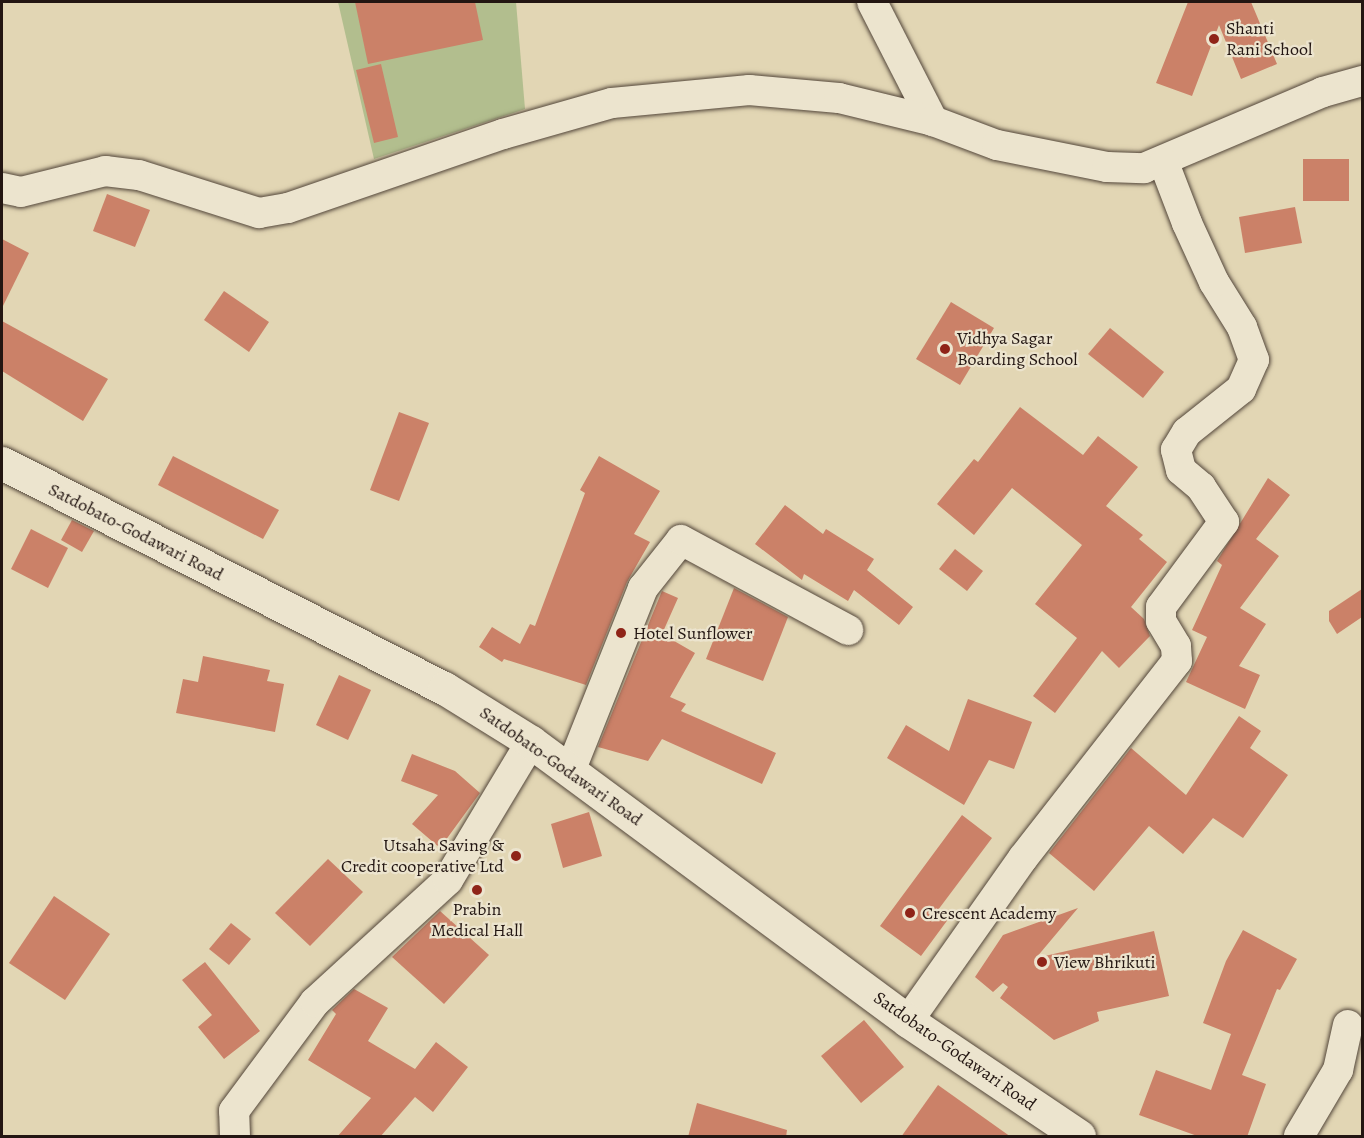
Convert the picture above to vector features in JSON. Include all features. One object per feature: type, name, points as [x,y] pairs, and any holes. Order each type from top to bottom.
[{"type":"street","points":[[872,2],[933,122]]},
{"type":"street","points":[[2,188],[21,192],[105,171],[139,175],[259,213],[288,208],[503,134],[612,103],[748,90],[839,98],[933,122],[997,145],[1107,167],[1144,168],[1164,163],[1323,92],[1361,84]]},
{"type":"street","points":[[908,1021],[1023,858],[1177,661],[1176,646],[1161,621],[1161,607],[1224,522],[1201,487],[1181,470],[1176,450],[1187,432],[1241,389],[1254,360],[1242,327],[1196,243],[1164,163]]},
{"type":"street","name":"Satdobato-Godawari Road","points":[[2,463],[444,688],[531,742],[571,769],[908,1021],[1079,1137]]},
{"type":"street","points":[[571,769],[643,588],[681,540],[848,630]]},
{"type":"street","points":[[235,1137],[234,1111],[315,1002],[448,880],[531,742]]},
{"type":"street","points":[[1299,1137],[1338,1070],[1348,1025]]},
{"type":"green space","points":[[338,2],[516,2],[525,109],[374,159]]},
{"type":"building","points":[[355,2],[475,2],[483,40],[368,64]]},
{"type":"building","points":[[1188,2],[1251,2],[1277,64],[1241,79],[1219,25],[1192,96],[1156,83]]},
{"type":"building","points":[[381,64],[398,137],[374,143],[356,70]]},
{"type":"building","points":[[1303,159],[1349,159],[1349,201],[1303,201]]},
{"type":"building","points":[[107,194],[150,210],[135,247],[93,231]]},
{"type":"building","points":[[1295,207],[1302,243],[1245,253],[1239,217]]},
{"type":"building","points":[[2,239],[29,253],[2,308]]},
{"type":"building","points":[[224,291],[269,322],[249,352],[204,320]]},
{"type":"building","name":"Vidhya Sagar Boarding School","points":[[951,302],[994,328],[960,385],[916,359]]},
{"type":"building","points":[[2,321],[108,379],[83,421],[2,371]]},
{"type":"building","points":[[1110,328],[1164,372],[1143,398],[1088,354]]},
{"type":"building","points":[[1020,407],[1083,455],[1098,436],[1138,467],[1106,506],[1143,535],[1139,539],[1167,562],[1131,607],[1144,619],[1150,636],[1119,668],[1102,651],[1055,713],[1033,696],[1077,638],[1035,604],[1082,545],[1012,488],[974,535],[937,504],[974,459],[978,462]]},
{"type":"building","points":[[399,412],[429,423],[399,501],[370,490]]},
{"type":"building","points":[[173,456],[279,510],[263,539],[158,485]]},
{"type":"building","points":[[599,456],[660,491],[634,534],[650,542],[627,582],[586,685],[504,659],[502,662],[479,647],[492,627],[520,644],[530,624],[535,626],[585,493],[580,490]]},
{"type":"building","points":[[1268,478],[1290,495],[1256,539],[1279,556],[1240,608],[1266,624],[1239,666],[1260,675],[1245,709],[1186,682],[1207,637],[1192,630],[1222,565],[1217,561]]},
{"type":"building","points":[[785,505],[823,534],[826,529],[874,559],[867,570],[913,607],[899,625],[854,590],[848,601],[804,574],[802,580],[755,544]]},
{"type":"building","points":[[72,520],[94,531],[82,552],[61,540]]},
{"type":"building","points":[[31,529],[68,548],[48,588],[11,569]]},
{"type":"building","points":[[955,549],[983,571],[967,591],[939,569]]},
{"type":"building","points":[[734,588],[788,617],[763,681],[706,659]]},
{"type":"building","points":[[1362,589],[1362,617],[1337,634],[1329,621],[1329,611]]},
{"type":"building","points":[[662,591],[678,598],[662,634],[695,653],[670,697],[686,704],[681,711],[776,753],[762,784],[662,739],[648,761],[598,747]]},
{"type":"building","points":[[203,656],[270,670],[267,681],[284,684],[275,732],[176,713],[183,679],[198,682]]},
{"type":"building","points":[[339,675],[371,690],[348,740],[316,725]]},
{"type":"building","points":[[968,699],[1032,722],[1014,769],[989,760],[964,805],[887,758],[906,725],[949,751]]},
{"type":"building","points":[[1239,716],[1261,731],[1250,748],[1288,775],[1243,838],[1213,818],[1183,854],[1149,826],[1094,891],[1049,853],[1131,748],[1186,795]]},
{"type":"building","points":[[412,754],[455,771],[480,793],[440,848],[412,824],[438,795],[401,781]]},
{"type":"building","points":[[589,812],[602,856],[563,868],[551,824]]},
{"type":"building","points":[[962,815],[992,838],[938,910],[949,918],[921,956],[880,926]]},
{"type":"building","points":[[328,859],[363,892],[310,946],[275,913]]},
{"type":"building","points":[[54,896],[110,934],[65,1000],[9,963]]},
{"type":"building","points":[[1078,908],[1036,958],[1154,931],[1169,996],[1097,1012],[1099,1021],[1054,1040],[1000,998],[1008,987],[1003,983],[993,992],[975,977],[1003,935]]},
{"type":"building","points":[[440,911],[489,955],[444,1004],[392,957]]},
{"type":"building","points":[[231,923],[251,939],[229,965],[209,949]]},
{"type":"building","points":[[1243,930],[1297,959],[1280,990],[1277,989],[1242,1075],[1266,1084],[1247,1137],[1200,1137],[1139,1115],[1156,1070],[1211,1090],[1231,1034],[1203,1023],[1226,961]]},
{"type":"building","points":[[205,962],[260,1031],[224,1059],[198,1027],[212,1015],[182,980]]},
{"type":"building","points":[[354,989],[388,1008],[368,1041],[415,1069],[436,1042],[468,1067],[433,1112],[415,1097],[380,1137],[337,1137],[371,1098],[308,1060],[336,1014],[332,1010]]},
{"type":"building","points":[[864,1020],[904,1067],[861,1103],[821,1056]]},
{"type":"building","points":[[938,1085],[1011,1137],[901,1137]]},
{"type":"building","points":[[697,1103],[787,1130],[786,1137],[688,1137]]},
{"type":"place","name":"Shanti Rani School","points":[[1214,39]]},
{"type":"place","name":"Vidhya Sagar Boarding School","points":[[945,349]]},
{"type":"place","name":"Hotel Sunflower","points":[[621,633]]},
{"type":"place","name":"Utsaha Saving & Credit cooperative Ltd","points":[[516,856]]},
{"type":"place","name":"Prabin Medical Hall","points":[[477,890]]},
{"type":"place","name":"Crescent Academy","points":[[910,913]]},
{"type":"place","name":"View Bhrikuti","points":[[1042,962]]}]
